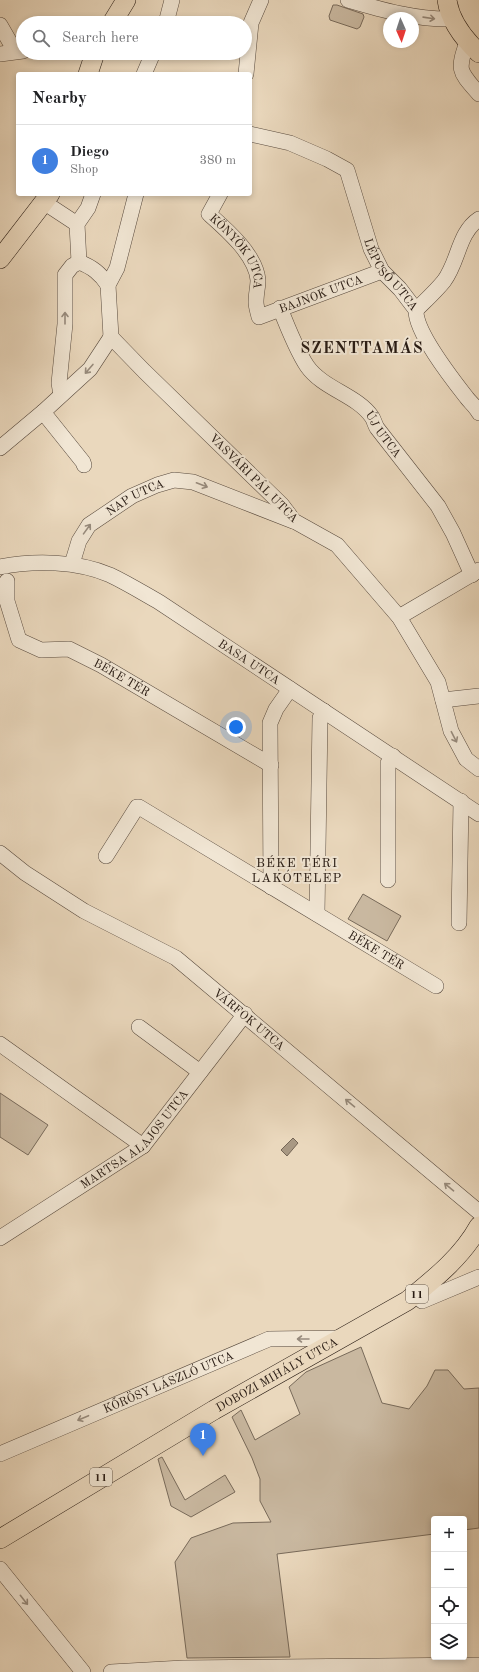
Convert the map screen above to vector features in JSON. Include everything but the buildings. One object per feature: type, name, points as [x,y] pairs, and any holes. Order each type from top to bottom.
[{"type":"main road","points":[[116,16],[126,0]]},
{"type":"main road","points":[[447,0],[453,19],[473,47]]},
{"type":"main road","points":[[88,72],[92,60]]},
{"type":"main road","points":[[0,259],[47,198]]},
{"type":"main road","name":"DOBOZI MIHÁLY UTCA","points":[[0,1539],[214,1410],[407,1301],[435,1278],[457,1257],[478,1226]]},
{"type":"street","points":[[168,16],[172,0]]},
{"type":"street","points":[[252,24],[261,0]]},
{"type":"street","points":[[348,0],[406,15],[437,19],[453,19]]},
{"type":"street","points":[[0,25],[16,47]]},
{"type":"street","points":[[473,47],[460,61],[460,67],[462,73],[477,91]]},
{"type":"street","points":[[0,54],[16,51]]},
{"type":"street","points":[[145,72],[150,60]]},
{"type":"street","points":[[246,72],[248,60]]},
{"type":"street","name":"LÉPCSŐ UTCA","points":[[252,134],[290,143],[327,159],[347,170],[371,249],[382,272],[400,289],[416,310],[416,318],[428,342],[450,376],[479,411]]},
{"type":"street","points":[[61,395],[59,384],[65,324],[65,275],[78,262],[77,224],[88,208],[92,196]]},
{"type":"street","points":[[108,285],[117,268],[135,196]]},
{"type":"street","name":"KÖNYÖK UTCA","points":[[219,196],[209,214],[235,238],[254,268],[258,279],[256,303],[259,317]]},
{"type":"street","points":[[47,198],[77,224]]},
{"type":"street","points":[[416,310],[445,280],[467,229],[479,219]]},
{"type":"street","points":[[0,448],[44,412],[90,369],[111,337],[108,285],[102,276],[92,267],[78,262]]},
{"type":"street","name":"BAJNOK UTCA","points":[[259,317],[280,308],[338,289],[382,272]]},
{"type":"street","name":"ÚJ UTCA","points":[[280,308],[308,367],[326,384],[340,391],[361,406],[372,417],[377,428],[438,506],[475,573]]},
{"type":"street","name":"VASVÁRI PÁL UTCA","points":[[111,337],[282,505],[294,521],[337,545],[399,617],[438,682],[451,731],[466,759],[479,769]]},
{"type":"street","points":[[44,412],[84,465]]},
{"type":"street","name":"NAP UTCA","points":[[72,564],[79,541],[89,525],[132,496],[156,484],[174,480],[193,482],[294,521]]},
{"type":"street","name":"BASA UTCA","points":[[0,567],[42,563],[72,564],[109,575],[159,602],[479,814]]},
{"type":"street","points":[[399,617],[475,573]]},
{"type":"street","name":"BÉKE TÉR","points":[[7,580],[7,601],[19,640],[41,650],[70,649],[101,665],[271,765]]},
{"type":"street","points":[[271,887],[270,723],[276,709],[290,689]]},
{"type":"street","points":[[443,700],[479,696]]},
{"type":"street","points":[[316,914],[320,718],[324,711]]},
{"type":"street","points":[[388,880],[388,763],[393,756]]},
{"type":"street","points":[[459,923],[461,802]]},
{"type":"street","name":"BÉKE TÉR","points":[[106,856],[137,807],[139,807],[436,986]]},
{"type":"street","name":"VÁRFOK UTCA","points":[[0,853],[25,873],[84,911],[176,958],[245,1014],[478,1226]]},
{"type":"street","name":"MARTSA ALAJOS UTCA","points":[[0,1238],[143,1146],[245,1014]]},
{"type":"street","points":[[139,1027],[200,1072]]},
{"type":"street","points":[[0,1044],[143,1146]]},
{"type":"street","points":[[422,1301],[479,1277]]},
{"type":"street","name":"KŐRÖSY LÁSZLÓ UTCA","points":[[0,1454],[269,1339],[342,1338]]},
{"type":"street","points":[[0,1569],[83,1672]]},
{"type":"street","points":[[113,1672],[183,1668],[479,1665]]},
{"type":"shaded area","points":[[333,5],[363,14],[364,17],[360,27],[357,29],[330,20],[329,16]]},
{"type":"shaded area","points":[[363,894],[401,916],[387,941],[348,919]]},
{"type":"shaded area","points":[[0,1093],[48,1125],[28,1155],[0,1137]]},
{"type":"shaded area","points":[[293,1138],[298,1143],[287,1156],[281,1150]]},
{"type":"shaded area","points":[[361,1347],[382,1403],[409,1409],[427,1386],[435,1370],[448,1370],[464,1389],[479,1388],[479,1528],[467,1530],[467,1516],[431,1516],[431,1534],[277,1554],[290,1657],[187,1658],[175,1562],[191,1538],[233,1523],[271,1522],[260,1501],[260,1479],[252,1458],[232,1417],[241,1410],[255,1440],[300,1414],[289,1387],[306,1372]]},
{"type":"shaded area","points":[[162,1457],[185,1500],[225,1475],[235,1492],[191,1517],[171,1506],[158,1459]]},
{"type":"place","name":"Diego","points":[[203,1456]]},
{"type":"district","name":"SZENTTAMÁS","points":[[362,347]]},
{"type":"district","name":"BÉKE TÉRI LAKÓTELEP","points":[[297,870]]}]
